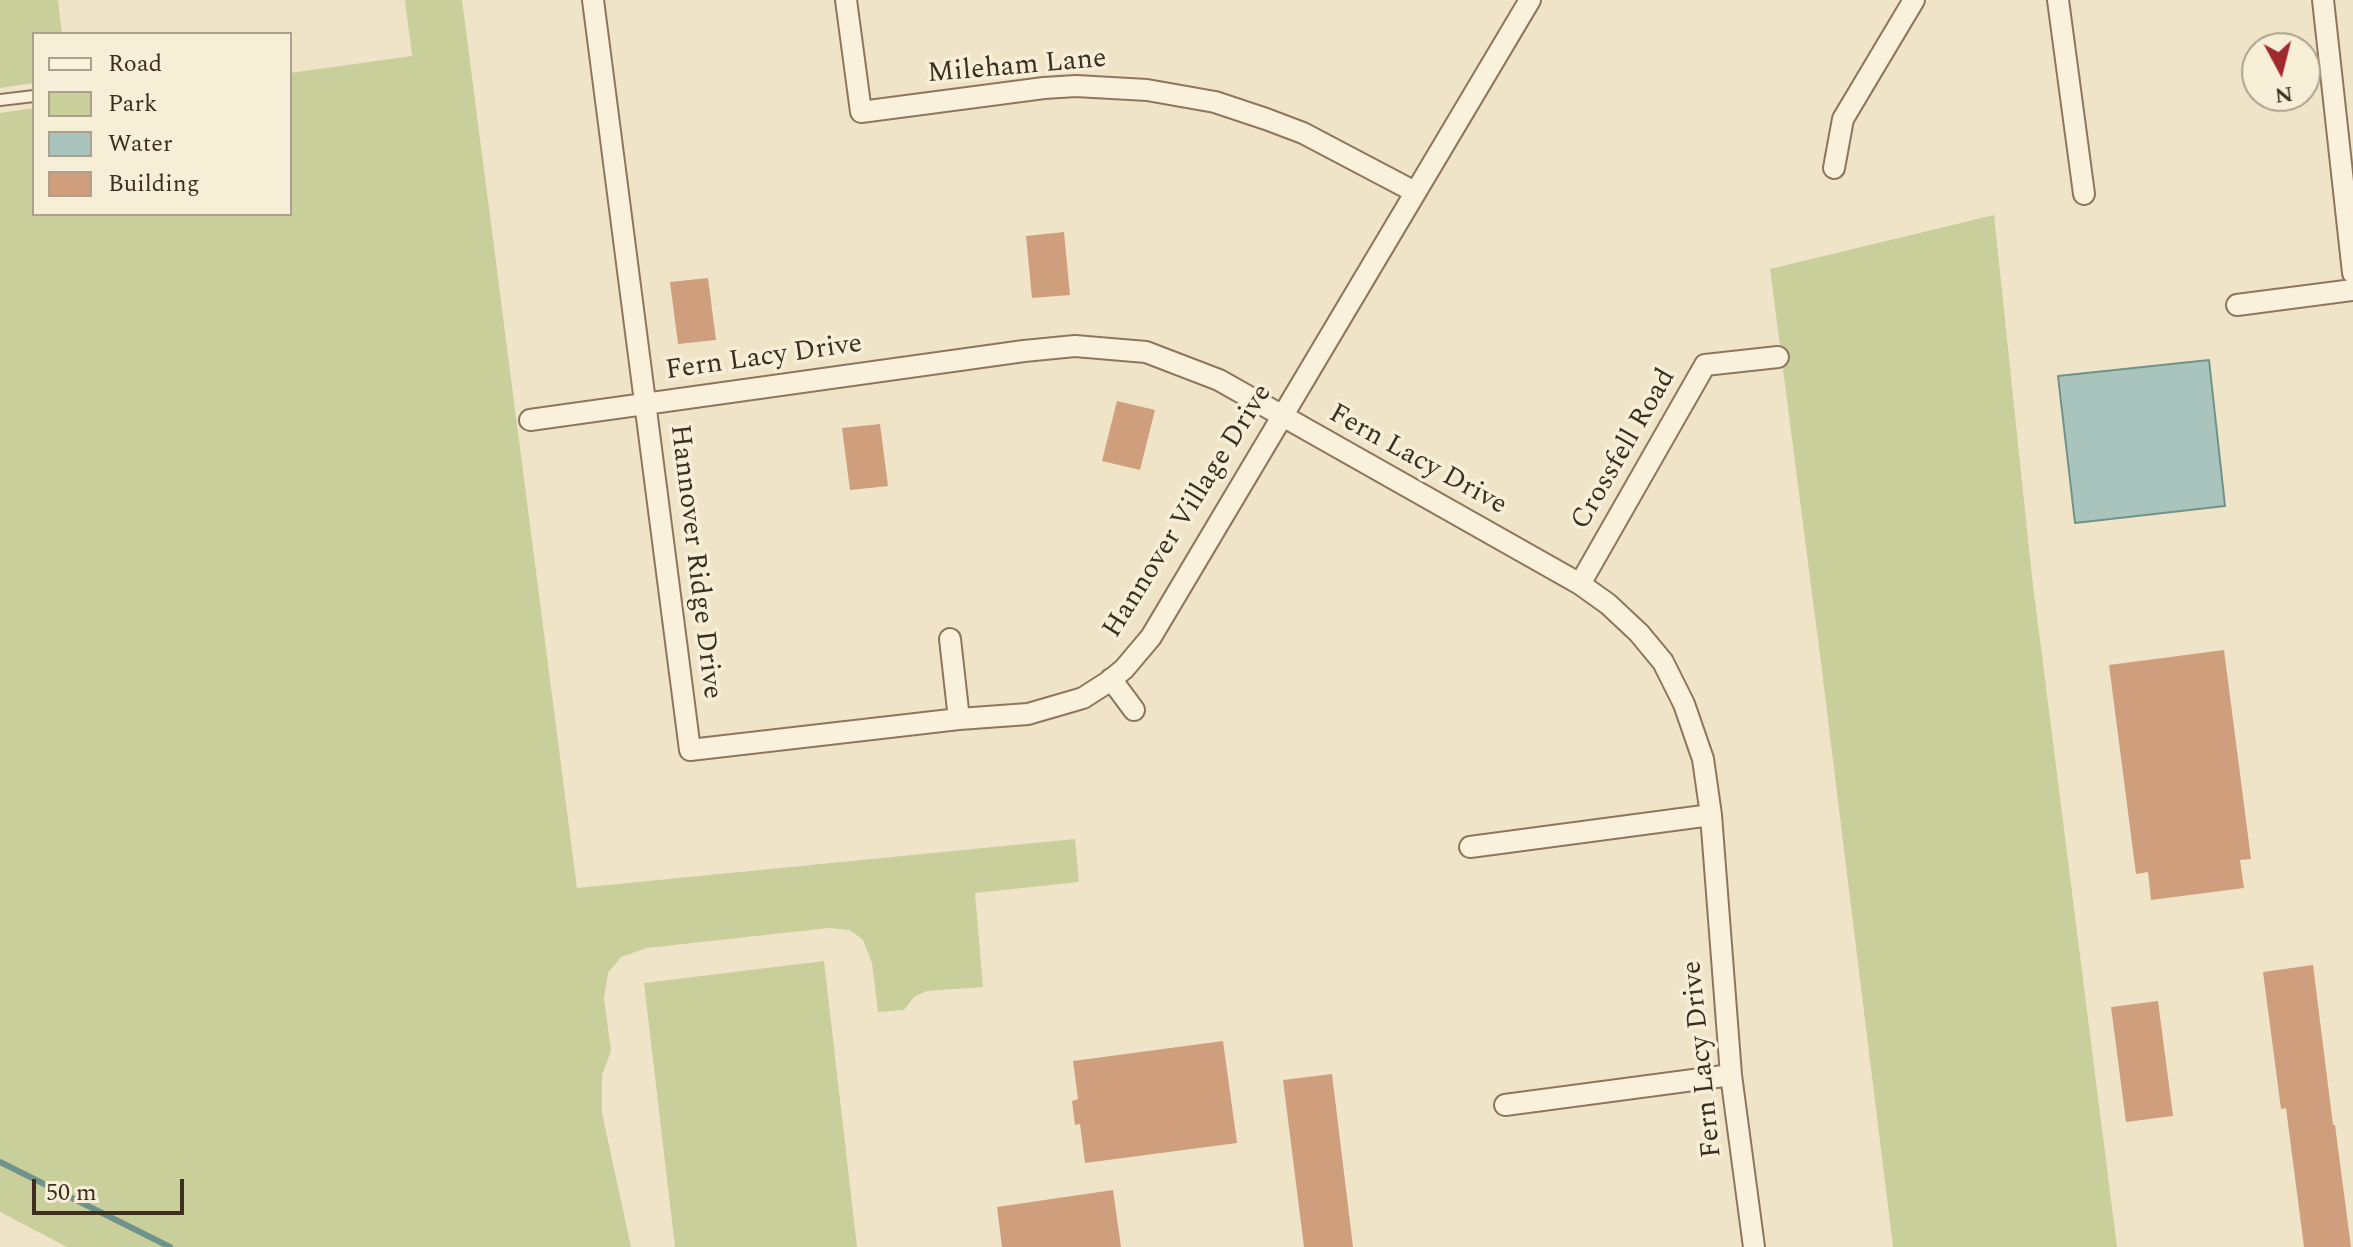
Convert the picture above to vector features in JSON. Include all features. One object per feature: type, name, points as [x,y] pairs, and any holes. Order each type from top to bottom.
[{"type":"street","name":"Hannover Ridge Drive","points":[[593,0],[690,750]]},
{"type":"street","name":"Mileham Lane","points":[[846,0],[861,112],[1044,88],[1076,86],[1147,90],[1215,102],[1303,133],[1415,192]]},
{"type":"street","name":"Hannover Village Drive","points":[[690,750],[1028,714],[1083,698],[1131,662],[1151,637],[1530,0]]},
{"type":"street","points":[[1834,168],[1843,119],[1914,0]]},
{"type":"street","points":[[2058,0],[2084,194]]},
{"type":"street","points":[[2323,0],[2353,273]]},
{"type":"street","points":[[2237,305],[2353,290]]},
{"type":"street","name":"Fern Lacy Drive","points":[[530,420],[1009,353],[1075,346],[1146,352],[1219,380],[1580,584],[1608,604],[1663,662],[1684,704],[1703,759],[1711,815],[1731,1075],[1754,1247]]},
{"type":"street","name":"Crossfell Road","points":[[1580,584],[1705,365],[1778,357]]},
{"type":"street","points":[[950,639],[959,719]]},
{"type":"street","points":[[1111,679],[1134,710]]},
{"type":"street","points":[[1470,847],[1711,815]]},
{"type":"street","points":[[1505,1105],[1731,1075]]},
{"type":"lane","points":[[0,100],[32,96]]},
{"type":"green space","points":[[0,0],[58,0],[62,32],[32,32],[32,83],[0,88]]},
{"type":"green space","points":[[405,0],[462,0],[577,888],[1075,839],[1079,882],[975,893],[983,987],[927,991],[914,997],[904,1010],[878,1012],[872,963],[863,940],[850,930],[829,928],[647,948],[621,957],[608,973],[604,998],[611,1051],[602,1075],[602,1113],[631,1247],[67,1247],[0,1212],[0,113],[32,108],[32,216],[292,216],[292,73],[412,56]]},
{"type":"green space","points":[[1994,215],[2032,577],[2117,1247],[1893,1247],[1770,269]]},
{"type":"green space","points":[[824,961],[857,1247],[675,1247],[644,983]]},
{"type":"water","points":[[2209,360],[2225,506],[2075,523],[2058,376]]},
{"type":"building","points":[[1064,232],[1070,295],[1032,298],[1026,236]]},
{"type":"building","points":[[708,278],[716,340],[678,344],[670,282]]},
{"type":"building","points":[[1117,401],[1155,410],[1140,470],[1102,461]]},
{"type":"building","points":[[880,424],[888,486],[850,490],[842,428]]},
{"type":"building","points":[[2224,650],[2251,859],[2240,860],[2244,888],[2151,900],[2148,872],[2136,874],[2109,665]]},
{"type":"building","points":[[2313,965],[2351,1247],[2304,1247],[2286,1108],[2281,1109],[2263,972]]},
{"type":"building","points":[[2158,1001],[2173,1116],[2126,1122],[2111,1007]]},
{"type":"building","points":[[1223,1041],[1237,1143],[1085,1163],[1080,1124],[1075,1125],[1072,1101],[1078,1099],[1073,1061]]},
{"type":"building","points":[[1332,1074],[1353,1247],[1304,1247],[1283,1080]]},
{"type":"building","points":[[1113,1190],[1121,1247],[1002,1247],[997,1207]]},
{"type":"waterway","points":[[0,1162],[170,1247]]}]
